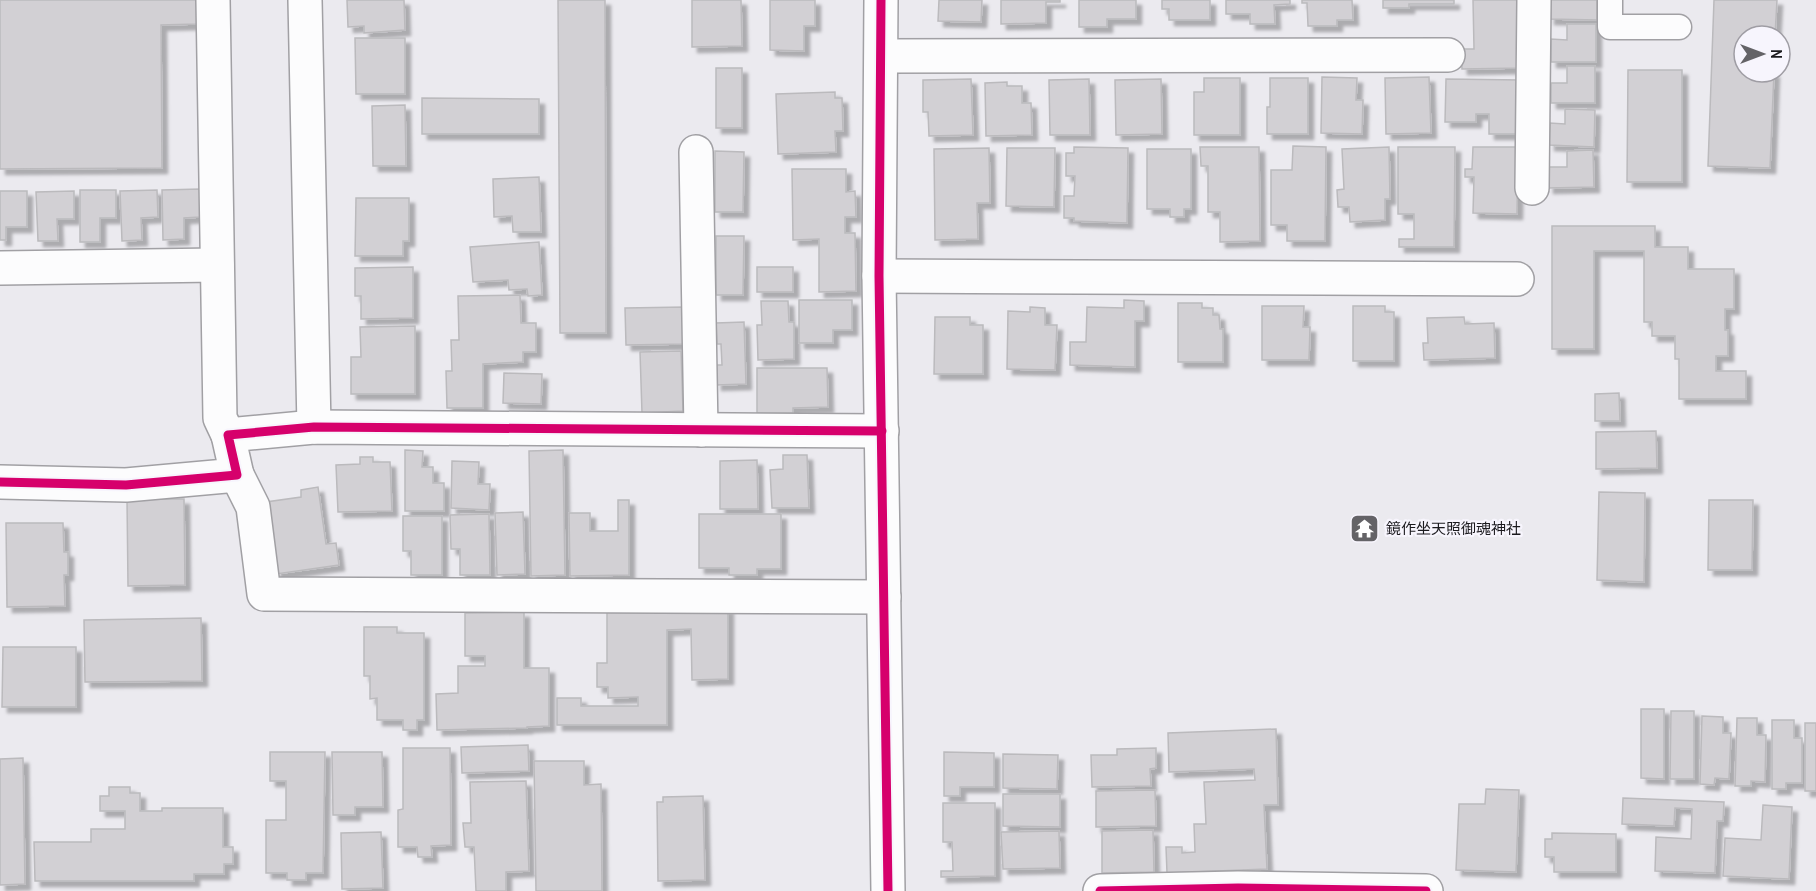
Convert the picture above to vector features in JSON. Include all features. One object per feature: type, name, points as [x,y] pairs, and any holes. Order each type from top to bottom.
[{"type":"street","points":[[213,0],[220,418],[228,435],[237,475],[253,507],[264,594],[884,597]]},
{"type":"street","points":[[305,0],[314,427]]},
{"type":"street","points":[[881,0],[879,276],[888,891]]},
{"type":"street","points":[[1532,188],[1534,0]]},
{"type":"street","points":[[882,56],[1448,55]]},
{"type":"street","points":[[696,152],[701,430]]},
{"type":"street","points":[[0,268],[217,265]]},
{"type":"street","points":[[879,276],[1517,279]]},
{"type":"street","points":[[228,435],[314,427],[882,431]]},
{"type":"street","points":[[0,482],[126,485],[237,475]]},
{"type":"street","points":[[1100,891],[1238,888],[1426,891]]},
{"type":"lane","points":[[1610,0],[1610,27],[1679,27]]},
{"type":"building","points":[[0,0],[197,0],[197,24],[161,25],[162,168],[0,169]]},
{"type":"building","points":[[347,0],[404,0],[405,30],[364,33],[364,26],[348,27]]},
{"type":"building","points":[[558,0],[605,0],[606,333],[560,333]]},
{"type":"building","points":[[692,0],[741,0],[742,46],[692,47]]},
{"type":"building","points":[[770,0],[815,0],[815,26],[804,26],[804,51],[770,50]]},
{"type":"building","points":[[939,0],[982,0],[981,22],[938,21]]},
{"type":"building","points":[[1001,0],[1060,0],[1060,2],[1046,2],[1046,23],[1001,24]]},
{"type":"building","points":[[1079,0],[1136,0],[1136,19],[1107,19],[1107,27],[1079,27]]},
{"type":"building","points":[[1162,0],[1210,0],[1210,20],[1169,20],[1169,9],[1162,9]]},
{"type":"building","points":[[1226,0],[1290,0],[1290,4],[1274,5],[1275,24],[1250,24],[1250,14],[1226,14]]},
{"type":"building","points":[[1302,0],[1352,0],[1353,20],[1337,20],[1337,26],[1308,26],[1307,3],[1302,3]]},
{"type":"building","points":[[1383,0],[1454,0],[1454,4],[1409,4],[1409,8],[1383,8]]},
{"type":"building","points":[[1473,0],[1519,0],[1521,68],[1462,69],[1461,49],[1474,49]]},
{"type":"building","points":[[1550,0],[1597,0],[1597,20],[1549,19]]},
{"type":"building","points":[[1714,0],[1777,0],[1776,24],[1732,24],[1732,84],[1774,84],[1770,168],[1708,166]]},
{"type":"building","points":[[1567,24],[1596,24],[1596,62],[1551,62],[1551,39],[1567,40]]},
{"type":"building","points":[[355,38],[405,38],[405,94],[356,94]]},
{"type":"building","points":[[1567,66],[1595,66],[1595,103],[1551,103],[1551,83],[1567,83]]},
{"type":"building","points":[[716,68],[742,68],[742,128],[716,128]]},
{"type":"building","points":[[1628,70],[1682,70],[1682,182],[1627,182]]},
{"type":"building","points":[[1322,77],[1357,78],[1356,100],[1363,100],[1362,134],[1321,133]]},
{"type":"building","points":[[1429,77],[1431,133],[1386,134],[1385,78]]},
{"type":"building","points":[[1204,78],[1240,78],[1240,135],[1194,135],[1194,92],[1204,92]]},
{"type":"building","points":[[1270,78],[1308,78],[1308,134],[1267,134]]},
{"type":"building","points":[[971,79],[973,135],[929,136],[928,112],[923,112],[923,80]]},
{"type":"building","points":[[1089,79],[1090,135],[1050,135],[1049,80]]},
{"type":"building","points":[[1161,79],[1162,134],[1116,135],[1115,80]]},
{"type":"building","points":[[1446,79],[1521,80],[1519,134],[1489,134],[1489,114],[1476,114],[1476,122],[1445,122]]},
{"type":"building","points":[[1007,82],[1007,86],[1022,86],[1022,103],[1031,103],[1032,135],[986,136],[985,83]]},
{"type":"building","points":[[835,92],[835,98],[842,98],[843,131],[835,131],[836,152],[778,154],[776,94]]},
{"type":"building","points":[[422,98],[539,99],[539,134],[422,134]]},
{"type":"building","points":[[405,105],[406,166],[373,166],[372,106]]},
{"type":"building","points":[[1565,109],[1595,110],[1594,147],[1549,145],[1550,123],[1565,124]]},
{"type":"building","points":[[1293,146],[1326,147],[1325,241],[1287,241],[1287,225],[1271,225],[1271,170],[1292,170]]},
{"type":"building","points":[[1074,147],[1128,148],[1127,223],[1074,221],[1074,218],[1064,218],[1064,196],[1074,196],[1075,176],[1066,176],[1066,153],[1074,153]]},
{"type":"building","points":[[1200,147],[1259,147],[1260,241],[1220,242],[1220,212],[1208,212],[1208,166],[1201,166]]},
{"type":"building","points":[[1389,147],[1390,199],[1385,199],[1385,220],[1350,222],[1349,207],[1338,207],[1337,190],[1344,189],[1342,149]]},
{"type":"building","points":[[1398,147],[1455,147],[1454,247],[1399,247],[1399,239],[1414,239],[1414,214],[1398,214]]},
{"type":"building","points":[[1473,147],[1518,147],[1517,214],[1473,213],[1474,177],[1465,177],[1465,169],[1472,169]]},
{"type":"building","points":[[989,148],[990,203],[977,203],[978,239],[935,240],[934,149]]},
{"type":"building","points":[[1007,148],[1055,148],[1054,207],[1006,206]]},
{"type":"building","points":[[1147,149],[1191,149],[1191,209],[1184,209],[1184,217],[1170,217],[1170,209],[1147,209]]},
{"type":"building","points":[[1593,150],[1594,187],[1548,188],[1548,167],[1567,167],[1567,151]]},
{"type":"building","points":[[715,151],[744,152],[743,212],[715,212]]},
{"type":"building","points":[[792,169],[846,169],[846,192],[855,191],[856,217],[845,217],[845,233],[855,233],[856,291],[819,292],[819,239],[793,240]]},
{"type":"building","points":[[539,177],[541,232],[513,232],[512,216],[494,217],[493,179]]},
{"type":"building","points":[[200,189],[200,217],[184,218],[184,239],[163,240],[162,190]]},
{"type":"building","points":[[80,190],[116,190],[116,218],[100,218],[100,242],[80,242]]},
{"type":"building","points":[[157,190],[158,217],[141,218],[142,240],[122,241],[120,191]]},
{"type":"building","points":[[0,191],[27,191],[27,227],[6,227],[6,240],[0,240]]},
{"type":"building","points":[[74,191],[74,219],[57,219],[58,241],[38,241],[36,192]]},
{"type":"building","points":[[356,198],[409,198],[409,241],[403,241],[403,256],[355,256]]},
{"type":"building","points":[[1552,226],[1655,226],[1655,247],[1688,247],[1688,269],[1734,269],[1734,309],[1725,309],[1728,356],[1716,356],[1716,371],[1746,371],[1746,399],[1679,399],[1679,359],[1675,359],[1675,336],[1652,336],[1652,322],[1644,322],[1644,251],[1594,251],[1594,349],[1552,349]]},
{"type":"building","points":[[716,236],[744,236],[743,295],[716,295]]},
{"type":"building","points":[[539,242],[542,295],[528,296],[527,289],[509,290],[508,280],[473,282],[470,247]]},
{"type":"building","points":[[413,267],[413,318],[361,319],[361,296],[355,296],[355,268]]},
{"type":"building","points":[[757,267],[793,267],[793,292],[757,292]]},
{"type":"building","points":[[520,295],[521,323],[536,323],[536,352],[523,352],[523,362],[483,364],[483,408],[447,408],[446,371],[452,371],[451,340],[459,340],[458,296]]},
{"type":"building","points":[[799,300],[852,300],[852,330],[833,330],[833,343],[799,343]]},
{"type":"building","points":[[1124,300],[1144,301],[1144,321],[1135,321],[1135,367],[1070,365],[1070,342],[1086,342],[1087,307],[1124,308]]},
{"type":"building","points":[[761,301],[788,301],[789,322],[794,322],[794,359],[758,360],[757,325],[762,325]]},
{"type":"building","points":[[1178,303],[1202,303],[1202,308],[1213,308],[1213,315],[1219,315],[1220,329],[1223,329],[1223,362],[1178,362]]},
{"type":"building","points":[[1262,306],[1304,306],[1303,327],[1310,327],[1309,360],[1262,360]]},
{"type":"building","points":[[1353,306],[1385,306],[1385,312],[1394,312],[1394,361],[1353,361]]},
{"type":"building","points":[[685,307],[685,344],[626,345],[625,308]]},
{"type":"building","points":[[1030,307],[1045,308],[1045,325],[1057,325],[1055,370],[1007,369],[1008,311],[1030,312]]},
{"type":"building","points":[[935,317],[970,317],[970,325],[983,325],[983,374],[934,374]]},
{"type":"building","points":[[1464,317],[1465,324],[1494,323],[1495,358],[1424,360],[1423,343],[1428,343],[1427,318]]},
{"type":"building","points":[[744,322],[746,384],[716,385],[716,365],[722,365],[721,344],[717,344],[716,323]]},
{"type":"building","points":[[415,326],[415,394],[351,394],[351,357],[361,357],[360,327]]},
{"type":"building","points":[[681,351],[683,411],[642,413],[640,352]]},
{"type":"building","points":[[757,368],[827,368],[828,407],[793,408],[793,413],[757,413]]},
{"type":"building","points":[[504,373],[542,374],[541,404],[503,403]]},
{"type":"building","points":[[1619,393],[1620,421],[1595,421],[1595,394]]},
{"type":"building","points":[[1656,431],[1657,468],[1596,469],[1596,432]]},
{"type":"building","points":[[405,450],[423,451],[422,467],[433,467],[433,483],[444,483],[444,511],[405,511]]},
{"type":"building","points":[[563,450],[565,575],[531,576],[529,451]]},
{"type":"building","points":[[783,455],[807,455],[809,508],[772,508],[770,470],[783,469]]},
{"type":"building","points":[[360,457],[373,457],[373,462],[390,462],[392,511],[338,512],[336,465],[360,464]]},
{"type":"building","points":[[757,460],[758,509],[720,509],[720,461]]},
{"type":"building","points":[[452,461],[479,462],[478,484],[490,484],[489,510],[451,508]]},
{"type":"building","points":[[318,487],[326,544],[336,543],[339,565],[276,574],[266,502],[301,497],[301,490]]},
{"type":"building","points":[[1599,492],[1645,493],[1644,582],[1597,580]]},
{"type":"building","points":[[127,499],[184,499],[185,585],[128,586]]},
{"type":"building","points":[[618,500],[629,500],[629,575],[570,576],[569,513],[590,513],[590,531],[618,531]]},
{"type":"building","points":[[1709,500],[1753,500],[1752,570],[1708,570]]},
{"type":"building","points":[[523,512],[525,574],[497,575],[495,513]]},
{"type":"building","points":[[489,514],[490,575],[460,575],[460,549],[451,549],[450,515]]},
{"type":"building","points":[[699,514],[781,514],[781,569],[757,569],[757,575],[729,575],[729,568],[699,568]]},
{"type":"building","points":[[403,516],[442,516],[442,575],[411,575],[411,551],[403,551]]},
{"type":"building","points":[[6,523],[63,523],[64,552],[68,552],[68,575],[64,575],[65,606],[7,607]]},
{"type":"building","points":[[728,608],[728,679],[692,680],[691,629],[667,630],[667,725],[557,725],[557,698],[581,698],[581,706],[638,706],[638,697],[608,698],[608,687],[597,687],[597,663],[607,663],[607,612]]},
{"type":"building","points":[[524,612],[524,668],[549,668],[549,726],[437,730],[436,694],[458,693],[458,666],[485,666],[485,656],[465,656],[465,613]]},
{"type":"building","points":[[201,618],[202,681],[85,682],[84,620]]},
{"type":"building","points":[[364,627],[397,627],[397,633],[424,633],[424,720],[417,720],[417,730],[403,730],[403,720],[377,720],[377,698],[370,699],[370,676],[364,676]]},
{"type":"building","points":[[3,647],[76,647],[76,707],[2,707]]},
{"type":"building","points":[[1641,709],[1664,709],[1664,779],[1641,778]]},
{"type":"building","points":[[1671,711],[1694,711],[1694,779],[1670,779]]},
{"type":"building","points":[[1702,716],[1723,717],[1723,733],[1731,733],[1729,779],[1715,778],[1714,785],[1700,784]]},
{"type":"building","points":[[1737,718],[1757,718],[1757,735],[1766,735],[1765,782],[1751,781],[1751,786],[1735,786]]},
{"type":"building","points":[[1772,720],[1794,720],[1794,738],[1802,738],[1802,783],[1786,783],[1786,789],[1772,789]]},
{"type":"building","points":[[1805,723],[1816,723],[1816,791],[1805,791]]},
{"type":"building","points":[[1276,729],[1278,805],[1264,805],[1267,869],[1167,873],[1166,847],[1182,847],[1182,853],[1195,852],[1194,824],[1206,824],[1204,782],[1255,780],[1254,769],[1169,772],[1168,733]]},
{"type":"building","points":[[528,745],[529,771],[462,773],[461,747]]},
{"type":"building","points":[[403,748],[450,748],[451,845],[431,846],[432,857],[418,857],[417,847],[398,847],[398,810],[403,809]]},
{"type":"building","points":[[1156,748],[1156,768],[1150,769],[1151,786],[1092,787],[1091,755],[1117,755],[1117,749]]},
{"type":"building","points":[[270,752],[325,752],[323,873],[306,873],[306,880],[287,880],[287,873],[266,873],[266,820],[286,820],[286,781],[270,781]]},
{"type":"building","points":[[332,752],[382,752],[383,807],[355,807],[355,815],[333,815]]},
{"type":"building","points":[[944,752],[994,753],[994,787],[960,787],[960,796],[944,796]]},
{"type":"building","points":[[1003,754],[1058,755],[1057,789],[1003,788]]},
{"type":"building","points":[[23,758],[25,884],[0,885],[0,759]]},
{"type":"building","points":[[534,761],[584,761],[584,785],[601,784],[602,891],[536,891]]},
{"type":"building","points":[[526,781],[529,871],[506,872],[506,891],[476,891],[474,847],[465,847],[463,823],[471,823],[470,782]]},
{"type":"building","points":[[109,787],[130,787],[130,793],[140,793],[140,811],[162,811],[162,808],[223,808],[223,847],[233,847],[233,864],[224,864],[224,874],[194,874],[194,881],[35,881],[34,842],[91,842],[91,829],[125,829],[125,811],[100,811],[100,796],[109,796]]},
{"type":"building","points":[[1486,789],[1519,790],[1516,872],[1456,870],[1459,804],[1485,804]]},
{"type":"building","points":[[1155,790],[1156,826],[1096,827],[1096,791]]},
{"type":"building","points":[[1003,794],[1060,794],[1060,827],[1003,826]]},
{"type":"building","points":[[703,796],[705,880],[658,881],[657,802],[663,802],[663,797]]},
{"type":"building","points":[[1623,798],[1724,802],[1723,821],[1717,821],[1715,873],[1655,871],[1656,837],[1691,839],[1692,809],[1675,808],[1674,826],[1622,824]]},
{"type":"building","points":[[943,803],[995,803],[995,876],[941,877],[941,871],[953,871],[952,842],[943,842]]},
{"type":"building","points":[[1763,805],[1792,807],[1789,879],[1723,876],[1725,838],[1761,840]]},
{"type":"building","points":[[1153,830],[1154,872],[1102,873],[1102,831]]},
{"type":"building","points":[[1059,831],[1060,868],[1003,869],[1001,832]]},
{"type":"building","points":[[381,832],[383,888],[342,889],[341,833]]},
{"type":"building","points":[[1552,833],[1616,834],[1616,872],[1554,872],[1554,857],[1545,857],[1545,839],[1552,839]]},
{"type":"cycle path","points":[[881,0],[879,276],[888,891]]},
{"type":"cycle path","points":[[0,482],[126,485],[237,475],[228,435],[314,427],[882,431]]},
{"type":"cycle path","points":[[1100,891],[1238,888],[1426,891]]},
{"type":"place","name":"鏡作坐天照御魂神社","points":[[1365,529]]}]
